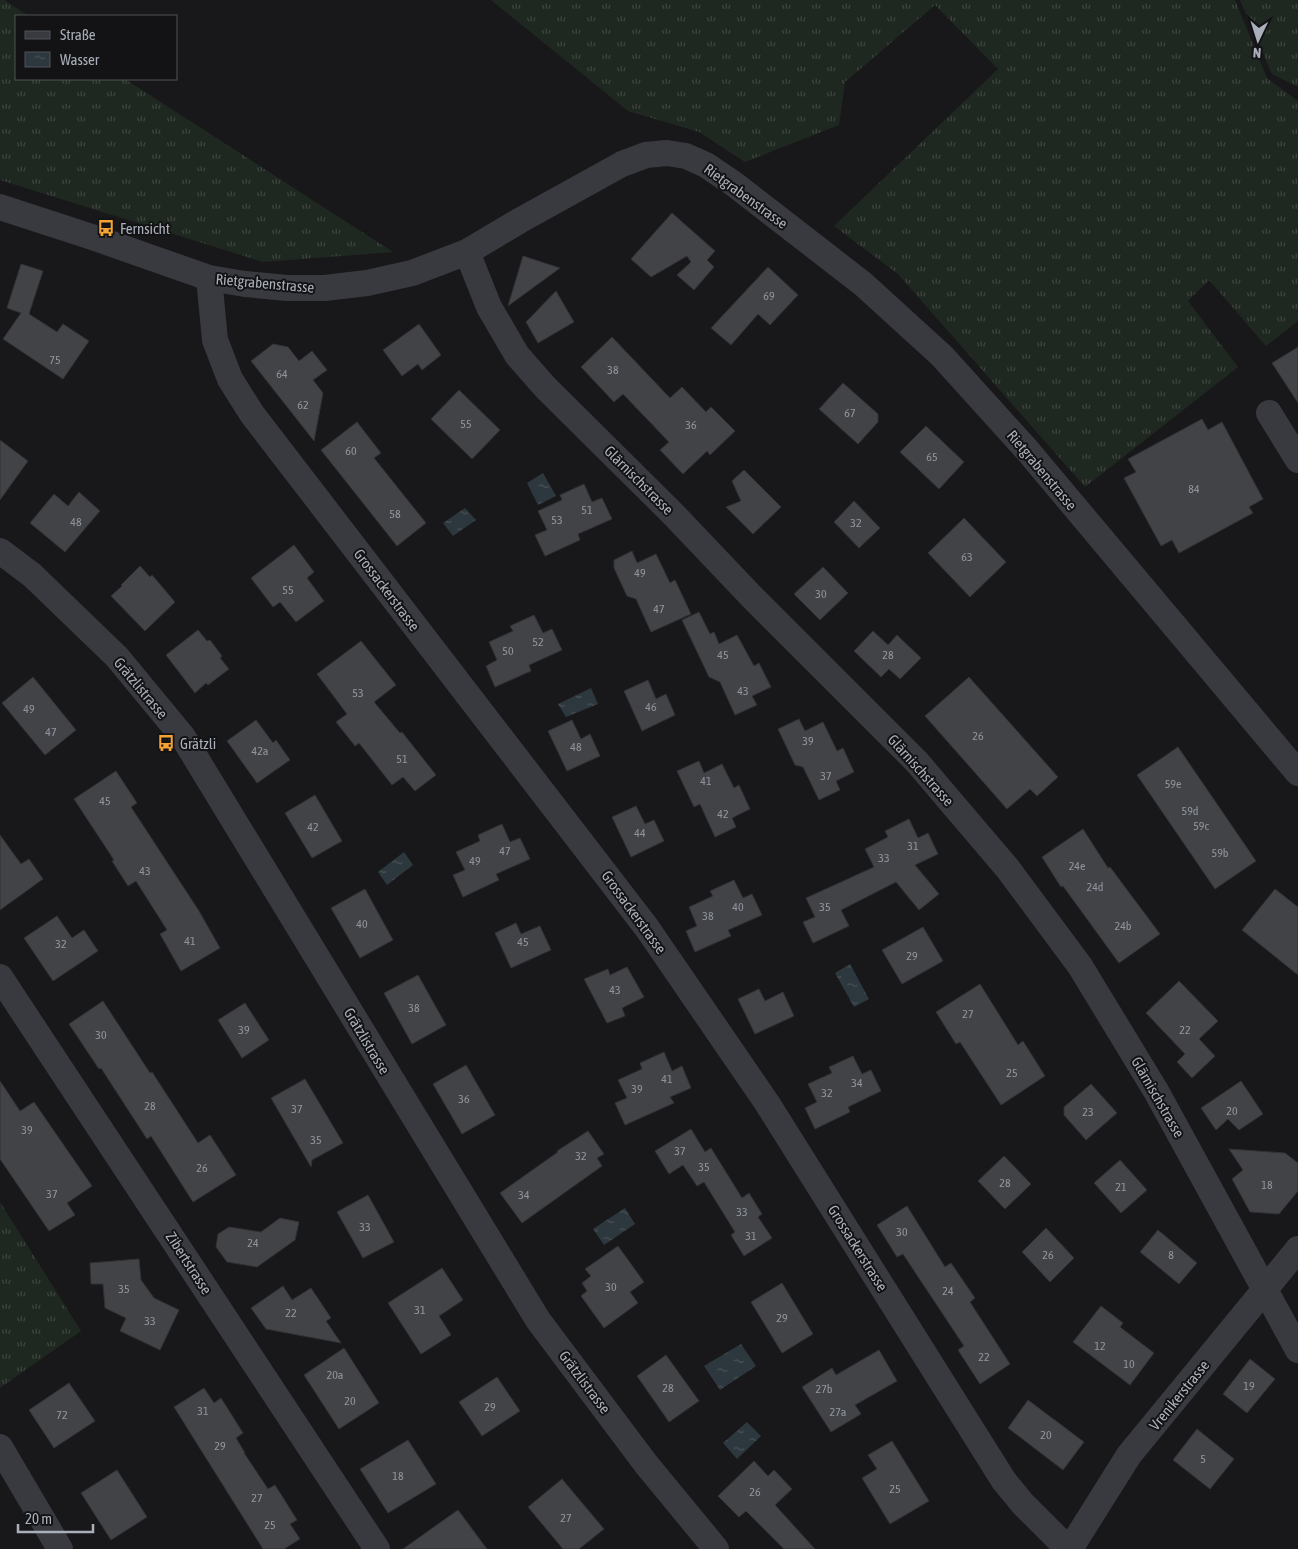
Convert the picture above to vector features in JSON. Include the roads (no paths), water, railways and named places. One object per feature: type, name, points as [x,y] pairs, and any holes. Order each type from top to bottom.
[{"type":"street","name":"Rietgrabenstrasse","points":[[0,207],[96,238],[209,278],[279,287],[325,288],[367,283],[412,273],[467,252],[622,164],[646,155],[667,153],[686,156],[706,165],[734,184],[863,284],[942,356],[1027,450],[1298,773]]},
{"type":"street","name":"Glärnischstrasse","points":[[467,252],[489,307],[517,355],[545,387],[917,762],[1008,870],[1080,966],[1156,1091],[1298,1350]]},
{"type":"street","name":"Grossackerstrasse","points":[[209,278],[215,340],[230,379],[252,414],[648,928],[767,1103],[1004,1481],[1023,1504],[1069,1549]]},
{"type":"street","points":[[1269,413],[1298,460]]},
{"type":"street","name":"Grätzlistrasse","points":[[0,551],[32,575],[117,657],[183,737],[538,1320],[646,1464],[716,1549]]},
{"type":"street","name":"Zibertstrasse","points":[[0,977],[377,1549]]},
{"type":"street","name":"Vrenikerstrasse","points":[[1069,1549],[1129,1456],[1298,1249]]},
{"type":"street","points":[[0,1447],[60,1549]]},
{"type":"water","points":[[543,473],[556,496],[538,505],[527,483]]},
{"type":"water","points":[[465,508],[476,520],[453,536],[443,523]]},
{"type":"water","points":[[591,688],[598,704],[566,717],[558,704]]},
{"type":"water","points":[[404,852],[413,865],[387,885],[378,872]]},
{"type":"water","points":[[850,964],[869,999],[854,1007],[835,973]]},
{"type":"water","points":[[625,1208],[635,1224],[604,1245],[593,1229]]},
{"type":"water","points":[[741,1344],[756,1366],[720,1390],[704,1366]]},
{"type":"water","points":[[747,1422],[761,1436],[737,1459],[723,1443]]},
{"type":"place","name":"Fernsicht","points":[[106,228]]},
{"type":"place","name":"Grätzli","points":[[166,743]]}]
